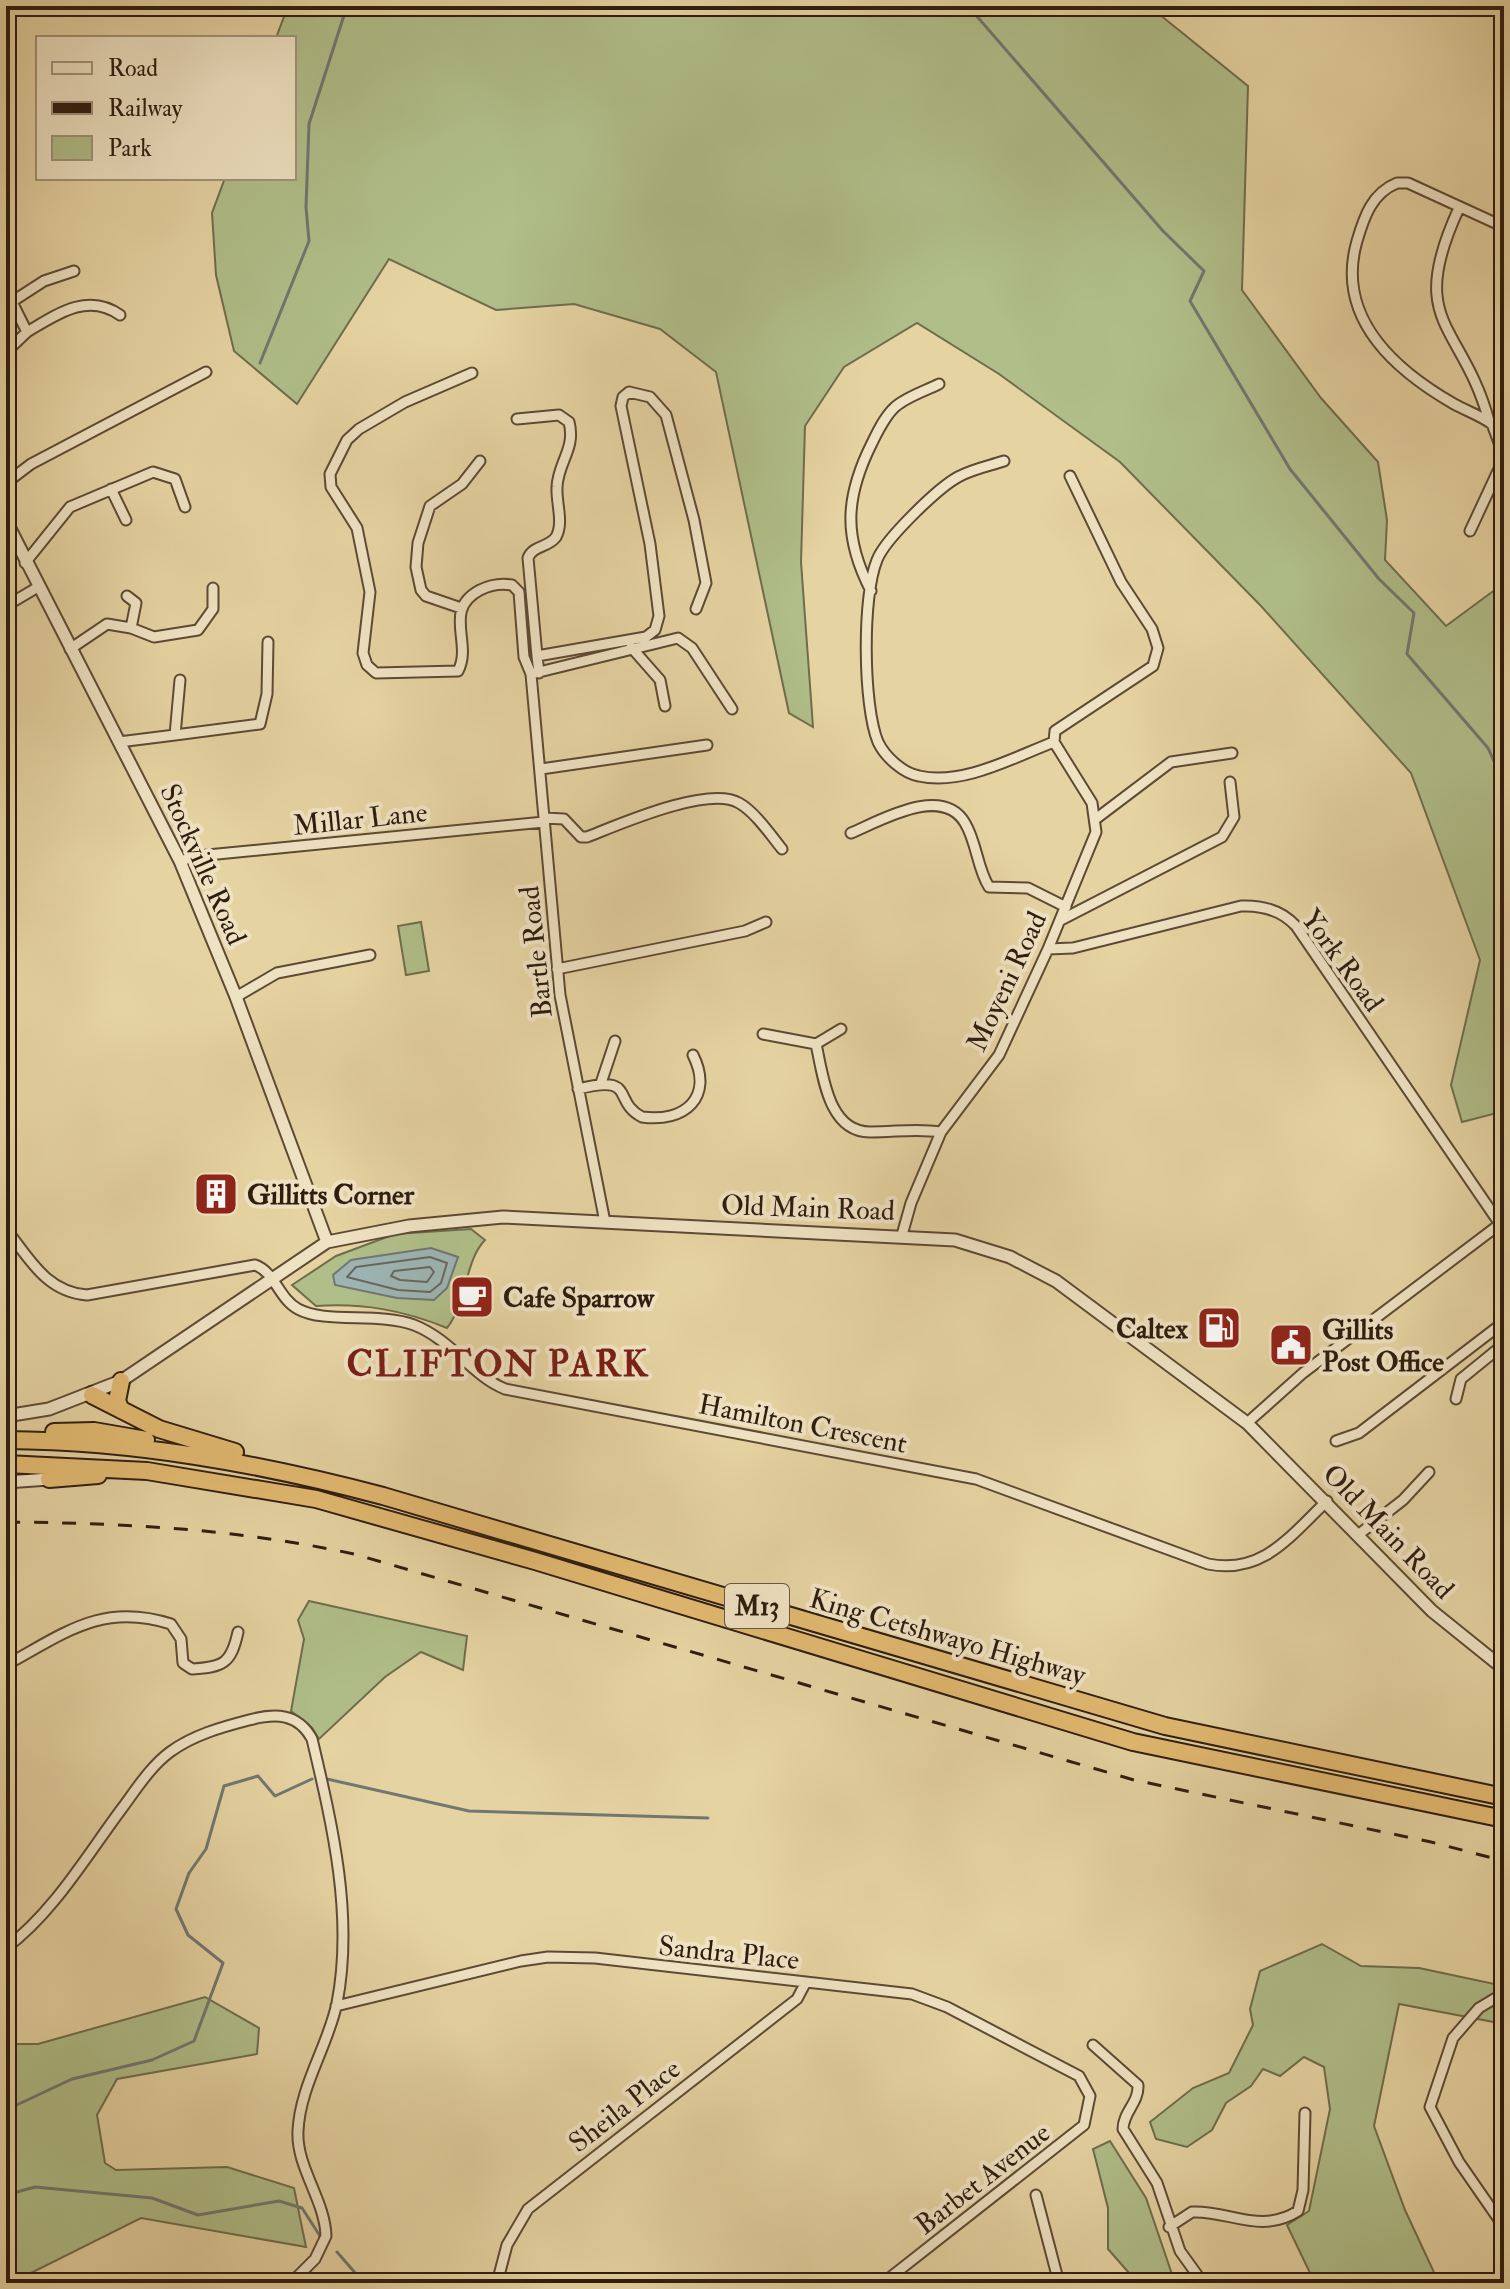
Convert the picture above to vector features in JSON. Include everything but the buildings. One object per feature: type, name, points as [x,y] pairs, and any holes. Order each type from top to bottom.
[{"type":"highway","points":[[121,1381],[117,1401],[121,1410]]},
{"type":"highway","points":[[92,1395],[159,1429],[293,1472]]},
{"type":"highway","name":"King Cetshwayo Highway","points":[[12,1440],[68,1441],[168,1451],[293,1472],[1165,1726],[1504,1797]]},
{"type":"highway","name":"King Cetshwayo Highway","points":[[6,1464],[147,1471],[273,1490],[397,1521],[1133,1742],[1504,1819]]},
{"type":"highway","points":[[49,1479],[147,1471]]},
{"type":"street","points":[[6,11],[11,6]]},
{"type":"street","points":[[1489,421],[1450,402],[1381,349],[1362,321],[1352,290],[1354,252],[1370,205],[1389,186],[1408,183],[1504,227]]},
{"type":"street","points":[[1459,208],[1438,264],[1436,303],[1443,325],[1480,393],[1504,457],[1470,531]]},
{"type":"street","points":[[13,301],[44,281],[74,271]]},
{"type":"street","points":[[6,290],[27,332]]},
{"type":"street","points":[[6,352],[27,332],[75,307],[99,305],[120,315]]},
{"type":"street","points":[[6,483],[31,464],[206,372]]},
{"type":"street","points":[[472,373],[405,402],[359,429],[344,445],[330,476],[333,491],[356,523],[368,579],[370,592],[363,653],[368,667],[388,675],[458,671],[462,660],[458,621],[461,608],[469,597],[484,588],[506,584],[514,586],[520,596],[525,664],[535,673]]},
{"type":"street","points":[[871,591],[853,552],[850,522],[853,489],[874,438],[893,408],[939,384]]},
{"type":"street","points":[[537,656],[646,637],[657,625],[659,616],[650,544],[621,406],[623,397],[629,392],[650,397],[666,415],[694,520],[706,583],[696,609]]},
{"type":"street","points":[[517,419],[559,415],[569,422],[572,435],[557,483],[558,533],[551,542],[533,549],[528,558],[537,656],[535,673]]},
{"type":"street","points":[[461,608],[423,593],[418,581],[417,550],[430,506],[462,484],[480,461]]},
{"type":"street","points":[[1004,461],[960,476],[943,488],[884,549],[877,561],[866,633],[875,731],[882,749],[898,766],[919,776],[950,777],[985,768],[1054,742]]},
{"type":"street","points":[[25,563],[66,510],[153,472],[175,479],[185,507]]},
{"type":"street","points":[[1070,476],[1121,582],[1152,629],[1158,648],[1153,666],[1056,729],[1054,742],[1087,793],[1097,818],[1171,762],[1232,753]]},
{"type":"street","points":[[111,489],[126,520]]},
{"type":"street","name":"Stockville Road","points":[[6,521],[180,861],[236,997],[327,1242]]},
{"type":"street","points":[[6,606],[38,587]]},
{"type":"street","points":[[70,649],[102,626],[131,628],[154,637],[198,630],[213,609],[213,588]]},
{"type":"street","points":[[127,596],[136,603],[131,628]]},
{"type":"street","points":[[535,673],[580,664],[672,637],[688,642],[732,709]]},
{"type":"street","points":[[119,742],[260,724],[267,694],[268,642]]},
{"type":"street","points":[[631,647],[660,680],[665,706]]},
{"type":"street","name":"Bartle Road","points":[[535,673],[557,969],[605,1222]]},
{"type":"street","points":[[175,735],[180,680]]},
{"type":"street","points":[[541,769],[707,745]]},
{"type":"street","points":[[1060,920],[1222,837],[1234,817],[1230,782]]},
{"type":"street","points":[[544,820],[561,818],[581,837],[587,837],[658,809],[728,800],[744,807],[782,849]]},
{"type":"street","points":[[851,833],[914,808],[943,808],[959,816],[967,825],[989,887],[1028,888],[1066,907]]},
{"type":"street","name":"Moyeni Road","points":[[902,1235],[907,1214],[941,1132],[999,1055],[1066,907],[1096,832],[1097,818]]},
{"type":"street","name":"Millar Lane","points":[[180,861],[197,856],[544,820]]},
{"type":"street","name":"York Road","points":[[1048,949],[1073,948],[1241,906],[1261,906],[1286,916],[1296,926],[1503,1226]]},
{"type":"street","points":[[557,969],[745,931],[766,922]]},
{"type":"street","points":[[236,997],[277,973],[370,955]]},
{"type":"street","points":[[763,1034],[816,1044],[841,1029]]},
{"type":"street","points":[[601,1083],[615,1041]]},
{"type":"street","points":[[816,1044],[828,1095],[838,1116],[848,1127],[867,1132],[918,1128],[941,1132]]},
{"type":"street","points":[[578,1089],[601,1083],[622,1091],[640,1117],[657,1118],[680,1112],[691,1107],[698,1098],[699,1071],[693,1055]]},
{"type":"street","name":"Old Main Road","points":[[6,1416],[49,1409],[92,1395],[121,1381],[327,1242],[470,1218],[902,1235],[974,1244],[1032,1267],[1247,1423],[1432,1611],[1504,1669]]},
{"type":"street","points":[[1247,1423],[1303,1373],[1503,1226]]},
{"type":"street","points":[[6,1229],[44,1277],[70,1293],[87,1295],[250,1264],[263,1268],[271,1278]]},
{"type":"street","name":"Hamilton Crescent","points":[[271,1278],[298,1309],[325,1315],[395,1320],[434,1334],[505,1389],[976,1479],[1208,1564],[1240,1567],[1261,1560],[1327,1501]]},
{"type":"street","points":[[1336,1441],[1359,1433],[1504,1322]]},
{"type":"street","points":[[1456,1399],[1461,1379],[1504,1344]]},
{"type":"street","points":[[1358,1535],[1372,1520],[1403,1500],[1429,1472]]},
{"type":"street","points":[[6,1482],[49,1479]]},
{"type":"street","points":[[6,1665],[99,1617],[121,1614],[147,1616],[171,1624],[178,1632],[183,1663],[192,1669],[225,1663],[233,1652],[238,1632]]},
{"type":"street","points":[[6,1948],[50,1905],[147,1775],[167,1754],[217,1729],[260,1717],[284,1715],[298,1722],[312,1739],[327,1802],[342,1896],[336,2006],[303,2100],[297,2136],[326,2236],[315,2259],[291,2283]]},
{"type":"street","name":"Sandra Place","points":[[336,2006],[548,1957],[595,1958],[883,1989],[928,1999],[1067,2069],[1079,2076],[1090,2096]]},
{"type":"street","name":"Sheila Place","points":[[497,2283],[507,2245],[528,2209],[797,1999],[806,1982]]},
{"type":"street","points":[[1504,1993],[1479,2008],[1453,2038],[1430,2107],[1459,2162],[1504,2227]]},
{"type":"street","points":[[1093,2045],[1138,2085],[1138,2095],[1123,2120],[1123,2129],[1157,2183],[1169,2227],[1184,2259],[1203,2283]]},
{"type":"street","name":"Barbet Avenue","points":[[883,2283],[1076,2133],[1087,2119],[1090,2096]]},
{"type":"street","points":[[1169,2227],[1192,2212],[1249,2222],[1269,2221],[1298,2211],[1303,2190],[1305,2113]]},
{"type":"street","points":[[1036,2195],[1059,2283]]},
{"type":"green space","points":[[288,6],[1149,6],[1248,86],[1242,290],[1321,398],[1378,462],[1387,520],[1385,560],[1446,626],[1496,589],[1504,597],[1504,1084],[1497,1113],[1462,1122],[1451,1085],[1480,960],[1411,773],[1261,606],[1120,462],[999,374],[917,323],[844,367],[805,426],[801,562],[813,727],[789,713],[716,372],[660,329],[574,304],[496,310],[389,259],[297,404],[234,351],[216,275],[212,213],[224,180],[296,180],[296,36],[277,36]]},
{"type":"green space","points":[[421,922],[429,971],[406,975],[398,926]]},
{"type":"green space","points":[[471,1229],[485,1240],[473,1259],[459,1306],[447,1328],[383,1309],[316,1306],[292,1285],[336,1256],[395,1234]]},
{"type":"green space","points":[[309,1601],[467,1636],[463,1670],[421,1652],[385,1677],[319,1739],[312,1728],[291,1711],[304,1639],[298,1620]]},
{"type":"green space","points":[[1322,1944],[1361,1966],[1419,1968],[1504,1986],[1504,2024],[1399,2004],[1374,2126],[1405,2210],[1439,2283],[1322,2283],[1311,2275],[1287,2225],[1309,2211],[1330,2109],[1324,2067],[1304,2057],[1280,2076],[1263,2069],[1251,2086],[1226,2103],[1212,2130],[1187,2147],[1156,2139],[1150,2122],[1193,2088],[1229,2073],[1253,2025],[1250,2009],[1260,1971]]},
{"type":"green space","points":[[205,1997],[259,2028],[257,2054],[117,2079],[97,2115],[105,2163],[116,2170],[227,2167],[294,2188],[306,2247],[141,2218],[17,2280],[6,2280],[6,2044],[38,2044]]},
{"type":"green space","points":[[1110,2141],[1146,2198],[1175,2283],[1130,2283],[1130,2274],[1108,2249],[1108,2208],[1093,2149]]},
{"type":"water","points":[[431,1248],[458,1257],[447,1288],[434,1300],[397,1298],[335,1285],[333,1275],[351,1260]]},
{"type":"waterway","points":[[260,363],[309,241],[306,207],[309,124],[347,6]]},
{"type":"waterway","points":[[968,6],[1163,231],[1204,271],[1190,301],[1290,469],[1379,579],[1414,613],[1407,654],[1488,748],[1504,783]]},
{"type":"waterway","points":[[1495,950],[1504,926]]},
{"type":"waterway","points":[[6,2110],[72,2079],[152,2060],[194,2041],[223,1963],[188,1935],[176,1909],[189,1873],[206,1849],[224,1786],[258,1776],[275,1796],[312,1779]]},
{"type":"waterway","points":[[327,1779],[469,1811],[708,1818]]},
{"type":"waterway","points":[[6,2195],[35,2187],[152,2198],[198,2215],[279,2201],[302,2208],[320,2236]]},
{"type":"waterway","points":[[337,2252],[364,2283]]},
{"type":"railway","points":[[6,1522],[181,1529],[311,1545],[354,1554],[1134,1780],[1431,1842],[1504,1861]]},
{"type":"place","name":"Gillitts Corner","points":[[216,1194]]},
{"type":"place","name":"Cafe Sparrow","points":[[472,1297]]},
{"type":"place","name":"Caltex","points":[[1219,1328]]},
{"type":"place","name":"Gillits Post Office","points":[[1291,1345]]},
{"type":"district","name":"CLIFTON PARK","points":[[498,1363]]}]
